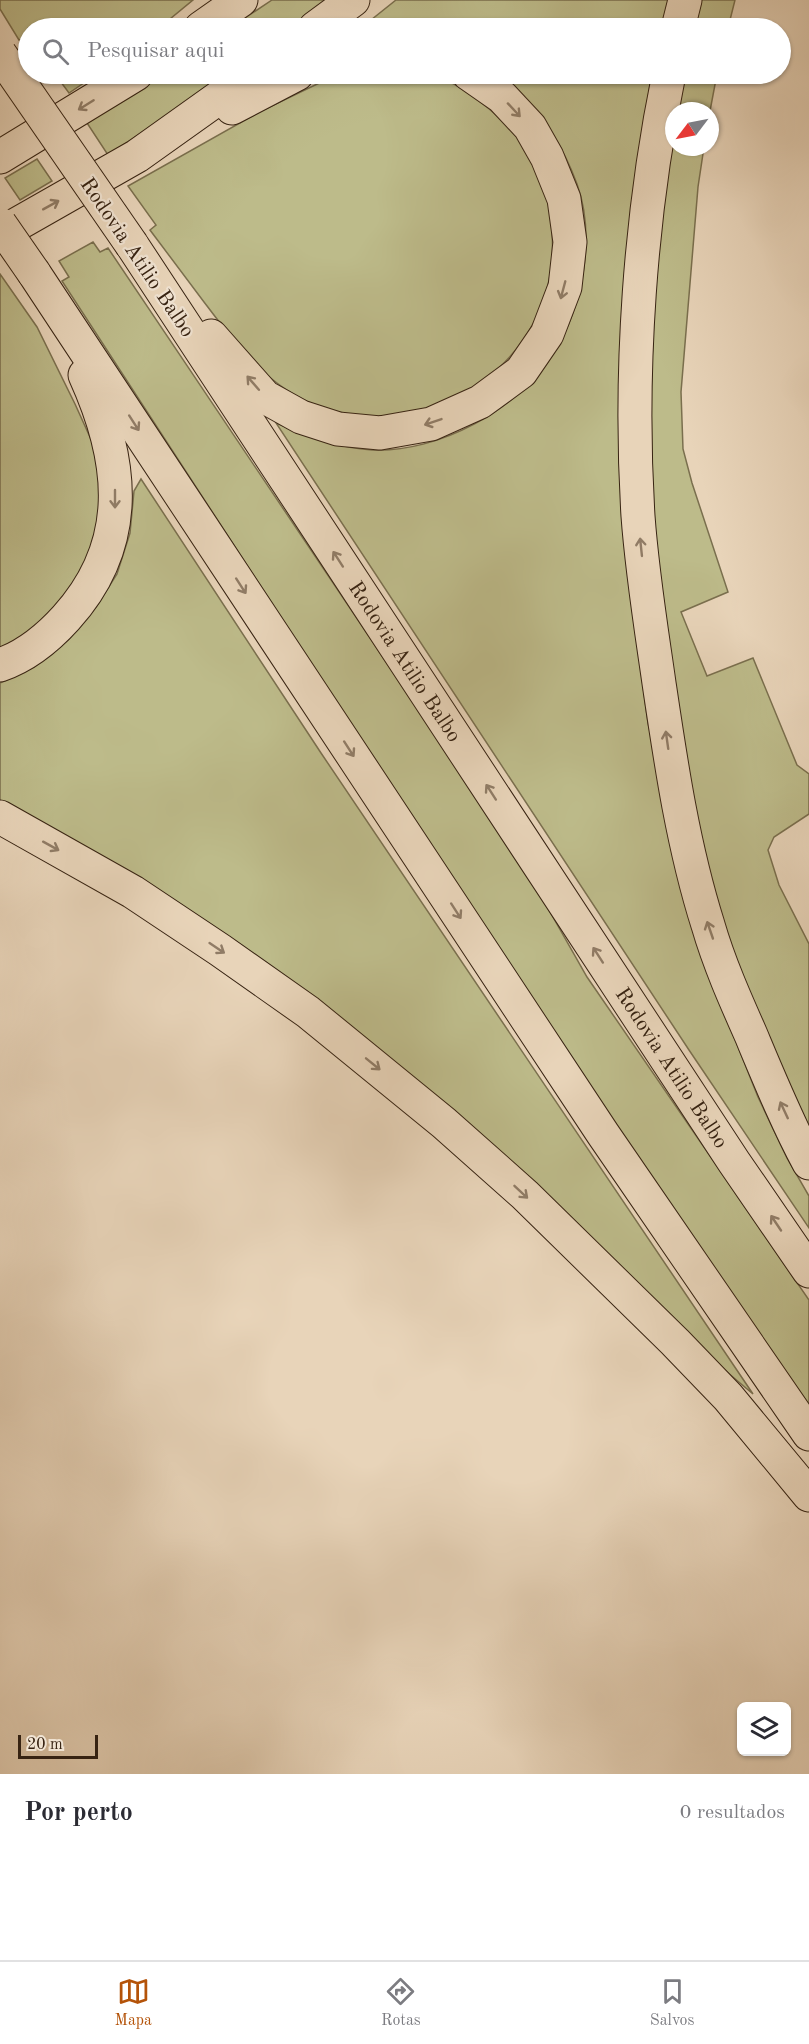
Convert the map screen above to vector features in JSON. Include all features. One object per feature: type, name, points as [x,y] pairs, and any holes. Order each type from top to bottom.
[{"type":"highway","points":[[195,18],[213,0]]},
{"type":"highway","points":[[215,18],[241,0]]},
{"type":"highway","points":[[329,18],[353,0]]},
{"type":"highway","points":[[680,18],[685,0]]},
{"type":"highway","name":"Rodovia Atilio Balbo","points":[[0,54],[18,80]]},
{"type":"highway","name":"Rodovia Atilio Balbo","points":[[21,84],[138,254],[721,1142],[809,1271]]},
{"type":"highway","points":[[0,157],[120,84]]},
{"type":"highway","points":[[0,234],[137,156],[238,84]]},
{"type":"highway","points":[[137,156],[163,145],[278,84]]},
{"type":"highway","points":[[138,254],[265,398],[301,417],[338,429],[380,433],[431,424],[480,402],[521,372],[547,334],[565,287],[570,242],[564,199],[547,157],[530,127],[502,97],[483,84]]},
{"type":"highway","points":[[667,84],[651,184],[636,360],[638,516],[647,603],[671,769],[692,869],[708,927],[734,996],[809,1163]]},
{"type":"highway","points":[[0,224],[603,1134],[809,1434]]},
{"type":"highway","points":[[0,665],[17,659],[50,635],[82,600],[106,554],[115,517],[115,474],[109,435],[95,399],[38,280]]},
{"type":"highway","points":[[0,817],[133,892],[220,950],[308,1012],[444,1123],[525,1196],[675,1342],[728,1397],[809,1495]]},
{"type":"shaded area","points":[[0,0],[193,0],[171,18],[18,18],[18,38],[0,9]]},
{"type":"shaded area","points":[[272,0],[335,0],[309,18],[245,18]]},
{"type":"shaded area","points":[[396,0],[669,0],[664,18],[374,18]]},
{"type":"shaded area","points":[[701,0],[735,0],[730,18],[696,18]]},
{"type":"shaded area","points":[[62,84],[82,84],[69,93]]},
{"type":"shaded area","points":[[147,84],[216,84],[108,155],[87,123]]},
{"type":"shaded area","points":[[317,84],[454,84],[489,109],[514,132],[540,175],[547,192],[552,232],[552,262],[537,317],[523,341],[505,362],[483,381],[459,396],[414,413],[377,417],[339,412],[304,400],[275,382],[242,350],[150,230],[156,225],[128,186],[261,111]]},
{"type":"shaded area","points":[[504,84],[650,84],[644,121],[634,618],[648,723],[703,959],[758,1097],[787,1158],[809,1196],[809,1228],[276,423],[323,441],[359,449],[397,449],[423,444],[449,436],[498,410],[538,374],[553,354],[572,315],[579,294],[586,249],[583,205],[572,172],[551,132]]},
{"type":"shaded area","points":[[682,84],[715,84],[712,102],[677,102]]},
{"type":"shaded area","points":[[669,156],[703,156],[681,392],[683,449],[728,592],[681,612],[707,676],[753,658],[797,765],[809,774],[809,814],[774,837],[768,850],[779,885],[809,944],[809,1139],[728,949],[689,796],[654,527],[650,445],[656,268]]},
{"type":"shaded area","points":[[37,159],[52,181],[20,200],[5,178]]},
{"type":"shaded area","points":[[93,242],[100,252],[108,248],[528,873],[587,977],[809,1300],[809,1406],[535,1008],[62,281],[69,277],[59,261]]},
{"type":"shaded area","points":[[0,274],[37,327],[75,404],[94,446],[100,484],[99,525],[88,556],[73,584],[54,610],[25,635],[0,649]]},
{"type":"shaded area","points":[[141,479],[321,753],[753,1394],[708,1356],[566,1218],[0,802],[0,683],[34,667],[68,640],[96,607],[117,574],[130,533],[134,491]]}]
